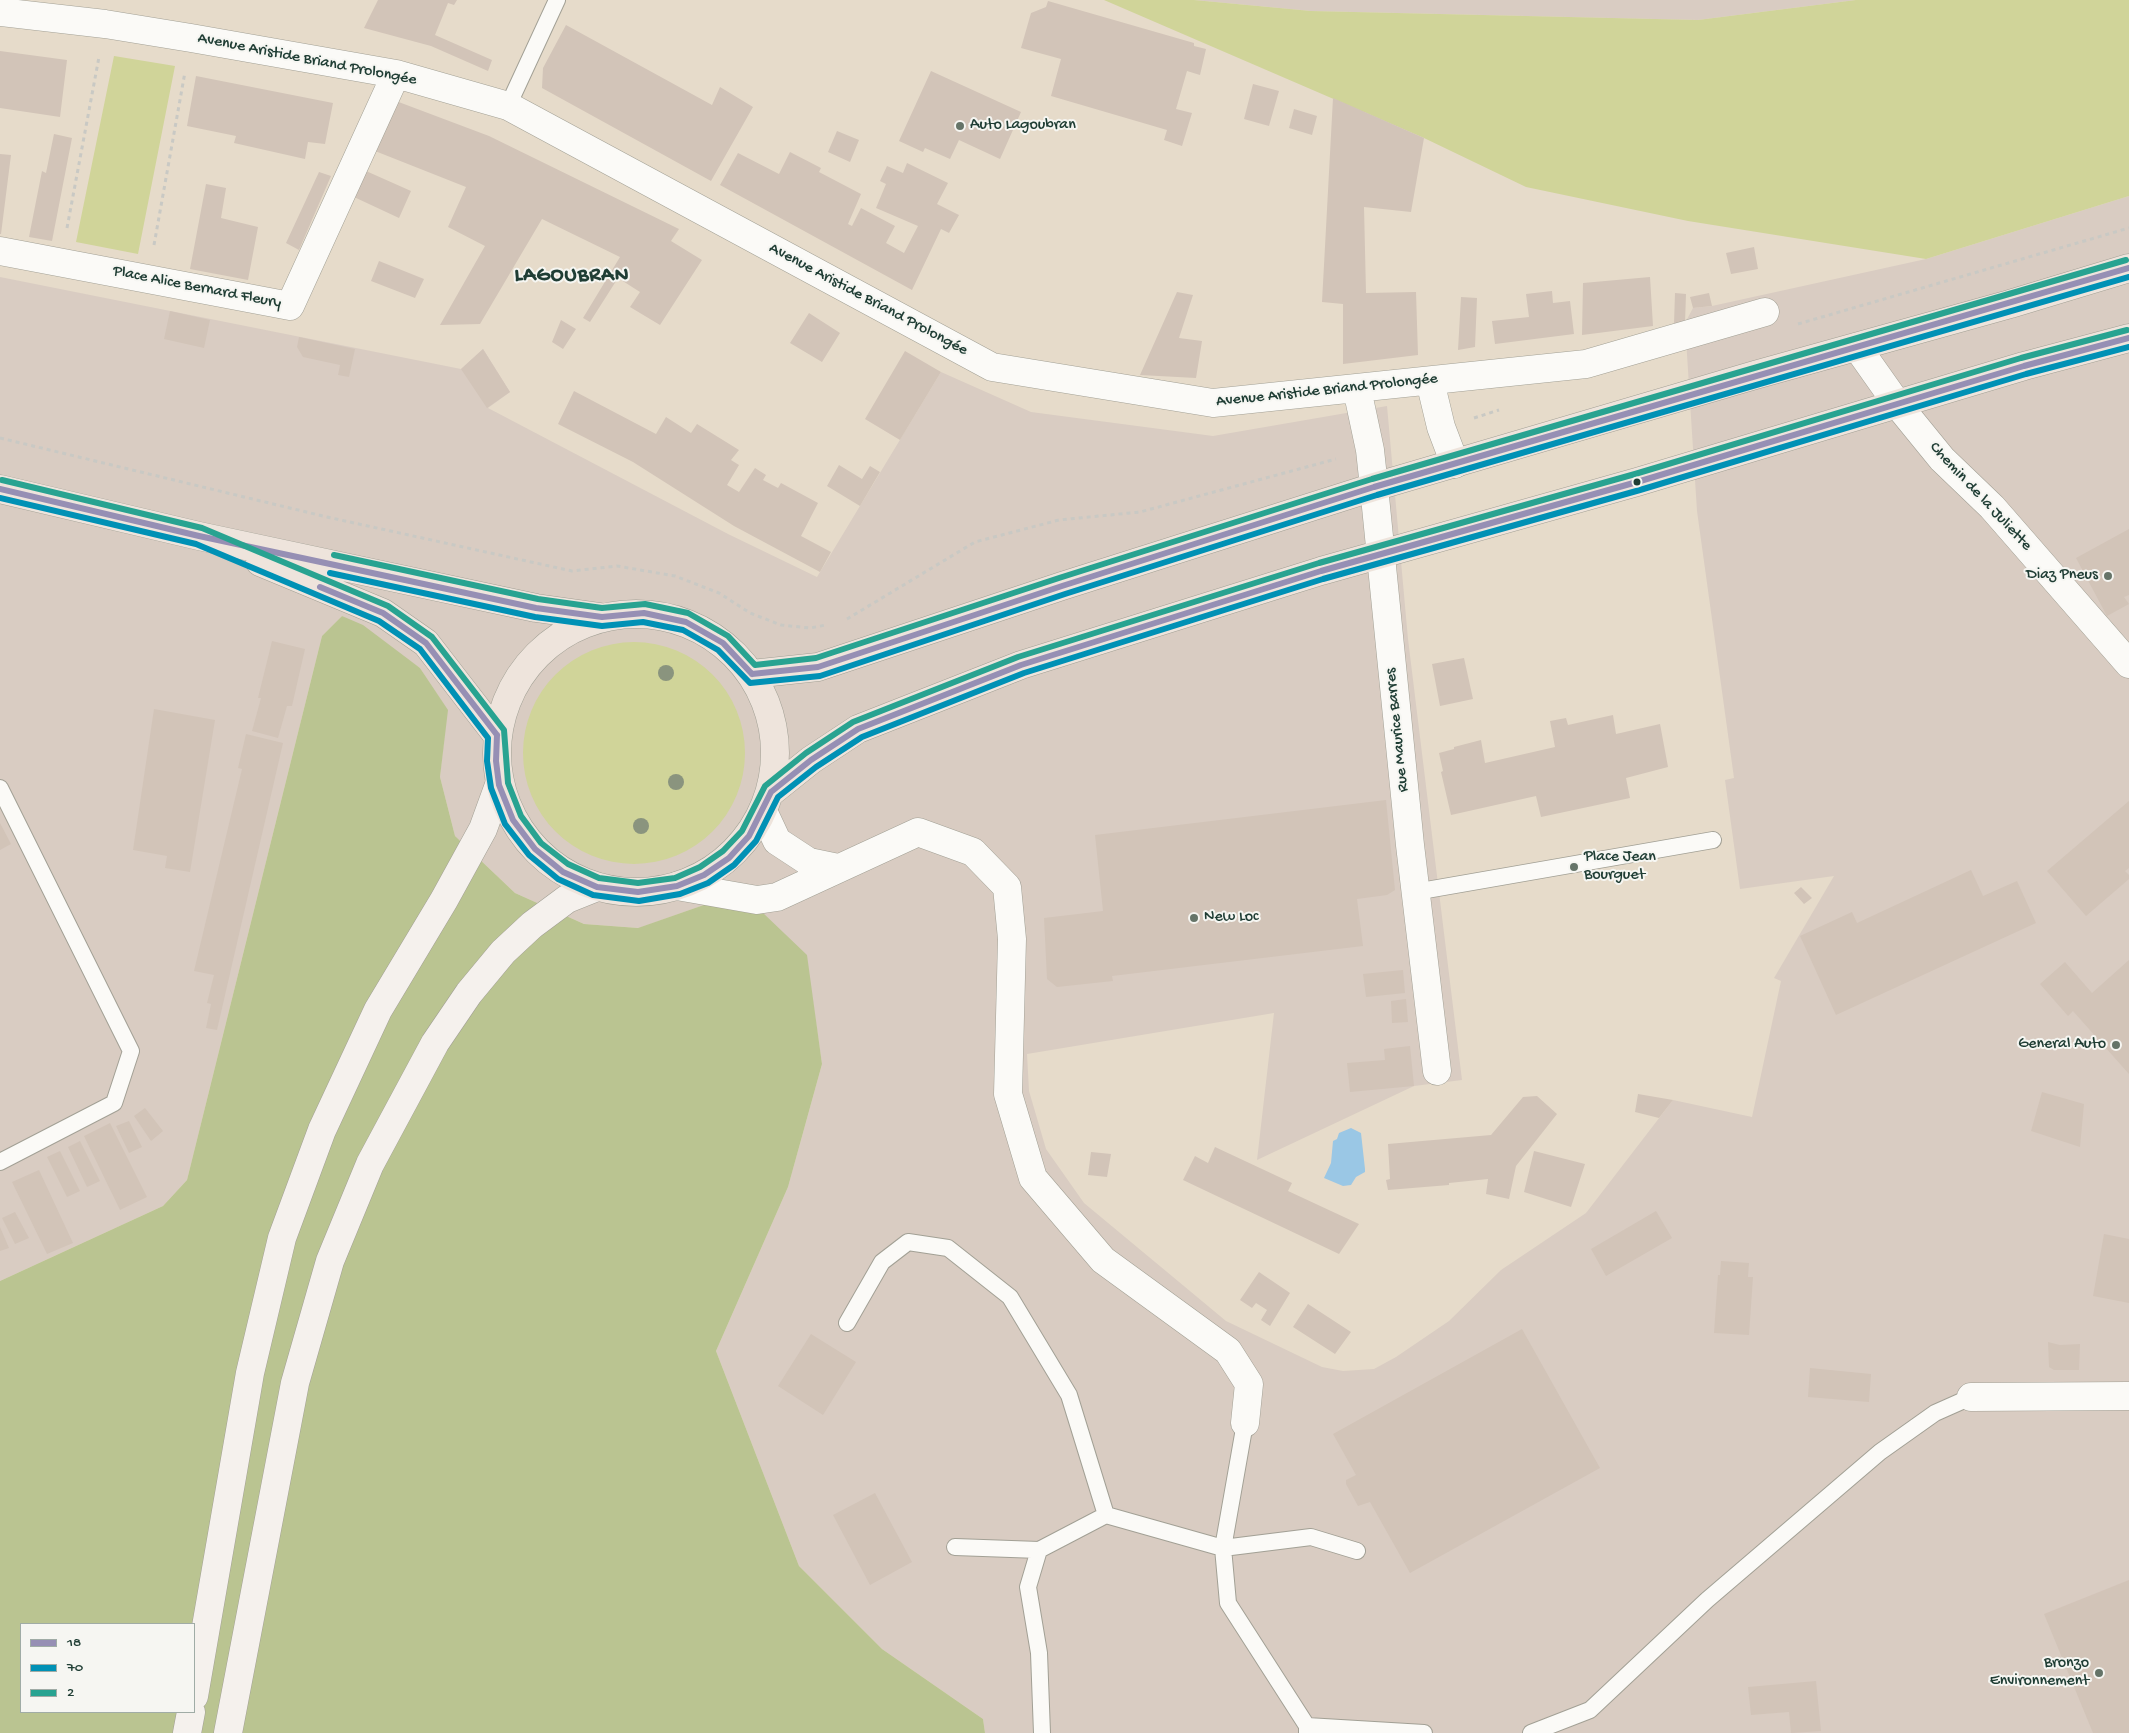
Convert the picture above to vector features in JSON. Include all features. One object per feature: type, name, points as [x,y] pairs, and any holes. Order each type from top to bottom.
[{"type":"main road","points":[[752,674],[818,667],[1062,586],[1374,487],[2129,268]]},
{"type":"main road","points":[[767,802],[811,760],[858,729],[1012,669],[1381,554],[1657,477],[2024,366],[2129,338]]},
{"type":"main road","points":[[0,489],[199,536],[536,608],[602,617],[644,613],[686,622],[723,643],[752,674],[770,711],[777,751],[767,802],[749,836],[729,858],[704,875],[677,886],[638,892],[597,887],[563,872],[535,849],[513,820],[499,785],[496,761],[497,735],[504,703],[520,673],[542,648],[570,629],[602,617]]},
{"type":"main road","points":[[199,536],[382,613],[426,643],[497,735]]},
{"type":"main road","points":[[195,1690],[250,1373],[282,1238],[322,1130],[378,1010],[444,900],[482,829],[499,785]]},
{"type":"main road","points":[[228,1733],[296,1383],[330,1262],[370,1164],[435,1043],[470,993],[503,952],[532,925],[567,900],[597,887]]},
{"type":"main road","points":[[187,1733],[191,1713]]},
{"type":"street","name":"Avenue Aristide Briand Prolongée","points":[[0,12],[105,24],[396,74],[508,106],[992,367],[1213,403],[1586,364],[1765,312]]},
{"type":"street","name":"Place Alice Bernard Fleury","points":[[0,251],[290,306],[396,74]]},
{"type":"street","name":"Chemin de la Juliette","points":[[1857,347],[1898,405],[1942,459],[1992,507],[2129,664]]},
{"type":"street","points":[[1430,381],[1441,427],[1455,464]]},
{"type":"street","name":"Rue Maurice Barres","points":[[1357,389],[1370,450],[1415,892],[1437,1071]]},
{"type":"street","points":[[767,802],[777,842],[809,862],[838,868]]},
{"type":"street","points":[[677,886],[757,900],[777,897],[918,832],[974,852],[1007,887],[1012,939],[1008,1094],[1033,1178],[1103,1260],[1228,1351],[1249,1384],[1245,1423]]},
{"type":"street","points":[[1971,1397],[2129,1396]]},
{"type":"lane","points":[[508,106],[557,0]]},
{"type":"lane","points":[[0,788],[131,1051],[114,1103],[0,1162]]},
{"type":"lane","points":[[1415,892],[1713,840]]},
{"type":"lane","points":[[847,1322],[882,1262],[908,1242],[948,1248],[1010,1297],[1069,1395],[1106,1515]]},
{"type":"lane","points":[[1531,1733],[1590,1710],[1707,1600],[1880,1452],[1935,1413],[1971,1397]]},
{"type":"lane","points":[[1245,1423],[1223,1548],[1228,1603],[1307,1730],[1424,1733]]},
{"type":"lane","points":[[954,1547],[1039,1550],[1106,1515],[1223,1548],[1311,1537],[1357,1550]]},
{"type":"lane","points":[[1039,1550],[1028,1588],[1039,1653],[1042,1733]]},
{"type":"path","points":[[60,262],[105,24]]},
{"type":"path","points":[[148,278],[191,38]]},
{"type":"path","points":[[1793,325],[2129,228]]},
{"type":"path","points":[[1441,427],[1508,408]]},
{"type":"path","points":[[0,438],[327,517],[572,571],[618,566],[675,576],[718,593],[750,613],[781,625],[810,628],[833,624]]},
{"type":"path","points":[[841,622],[975,542],[1059,520],[1140,512],[1370,450]]},
{"type":"shaded area","points":[[1194,0],[1856,0],[1698,20],[1311,11]]},
{"type":"shaded area","points":[[2129,196],[2129,1733],[985,1733],[983,1719],[882,1649],[799,1566],[716,1351],[788,1187],[822,1064],[806,955],[718,900],[639,928],[584,924],[515,893],[455,836],[440,777],[447,710],[420,668],[342,616],[322,636],[187,1180],[163,1206],[0,1281],[0,277],[461,369],[483,349],[510,392],[488,408],[728,534],[817,577],[941,372],[1031,412],[1213,436],[1387,406],[1408,639],[1462,1080],[1414,1086],[1257,1160],[1274,1013],[1027,1054],[1029,1091],[1046,1149],[1084,1203],[1226,1321],[1322,1367],[1343,1371],[1374,1369],[1396,1357],[1449,1321],[1501,1270],[1586,1213],[1673,1100],[1752,1117],[1781,981],[1774,978],[1834,876],[1740,889],[1725,780],[1734,778],[1697,511],[1685,323],[1693,308],[1712,306],[1926,259]]},
{"type":"green space","points":[[1104,0],[1194,0],[1311,11],[1698,20],[1856,0],[2129,0],[2129,196],[1926,259],[1688,221],[1526,187],[1424,138]]},
{"type":"green space","points":[[114,56],[175,66],[138,254],[76,242]]},
{"type":"green space","points":[[342,616],[363,625],[420,668],[448,710],[440,777],[455,836],[515,893],[584,924],[638,928],[718,900],[762,912],[807,955],[822,1064],[788,1187],[716,1351],[799,1566],[882,1649],[983,1719],[985,1733],[0,1733],[0,1281],[163,1206],[187,1180],[322,636]]},
{"type":"green space","points":[[634,642],[656,644],[686,655],[704,667],[720,683],[732,701],[740,721],[745,753],[743,775],[732,805],[720,823],[704,839],[686,851],[666,859],[634,864],[612,862],[582,851],[564,839],[548,823],[536,805],[528,785],[523,753],[525,731],[536,701],[548,683],[564,667],[582,655],[602,647]]},
{"type":"water","points":[[1351,1128],[1361,1133],[1365,1172],[1356,1177],[1351,1185],[1343,1186],[1324,1178],[1331,1163],[1333,1141],[1337,1139],[1339,1133]]},
{"type":"building","points":[[378,0],[457,0],[454,5],[448,3],[435,35],[492,60],[488,71],[431,46],[364,28]]},
{"type":"building","points":[[1048,1],[1194,43],[1194,46],[1206,49],[1200,75],[1187,71],[1176,109],[1192,113],[1182,146],[1164,140],[1167,130],[1051,96],[1061,59],[1021,48],[1031,13],[1046,7]]},
{"type":"building","points":[[566,25],[712,105],[720,87],[753,107],[711,181],[542,88],[543,68]]},
{"type":"building","points":[[0,51],[67,60],[60,117],[0,108]]},
{"type":"building","name":"Auto Lagoubran","points":[[931,71],[1021,112],[1000,159],[959,140],[950,159],[925,148],[923,152],[899,141]]},
{"type":"building","points":[[196,76],[333,103],[325,144],[308,142],[305,159],[234,143],[236,136],[187,126]]},
{"type":"building","points":[[1253,84],[1279,91],[1269,126],[1244,119]]},
{"type":"building","points":[[1333,98],[1424,138],[1411,212],[1364,207],[1366,293],[1416,292],[1418,355],[1343,364],[1343,304],[1322,302]]},
{"type":"building","points":[[396,101],[489,136],[679,229],[671,241],[702,260],[660,325],[630,307],[640,292],[618,278],[590,322],[583,318],[620,257],[542,219],[480,324],[440,325],[485,246],[448,227],[466,187],[375,151]]},
{"type":"building","points":[[1294,109],[1317,116],[1312,135],[1289,128]]},
{"type":"building","points":[[837,131],[859,140],[850,162],[828,152]]},
{"type":"building","points":[[54,134],[72,138],[52,241],[29,237],[42,171],[46,173]]},
{"type":"building","points":[[790,152],[821,168],[819,172],[861,194],[848,224],[852,226],[861,208],[895,226],[886,243],[904,253],[918,226],[876,208],[886,184],[880,181],[887,166],[903,173],[907,163],[948,183],[937,204],[959,215],[949,233],[941,229],[912,290],[720,185],[738,153],[779,174]]},
{"type":"building","points":[[0,154],[11,155],[1,234],[0,234]]},
{"type":"building","points":[[366,171],[411,191],[399,218],[354,197]]},
{"type":"building","points":[[319,172],[331,176],[299,250],[286,243]]},
{"type":"building","points":[[206,184],[226,188],[221,218],[258,227],[248,280],[190,269]]},
{"type":"building","points":[[1754,247],[1758,269],[1731,274],[1726,253]]},
{"type":"building","points":[[379,261],[424,279],[415,298],[371,281]]},
{"type":"building","points":[[1650,277],[1653,326],[1582,335],[1583,283]]},
{"type":"building","points":[[1552,291],[1553,303],[1570,301],[1574,334],[1495,344],[1492,321],[1529,317],[1526,294]]},
{"type":"building","points":[[1177,292],[1193,295],[1179,338],[1202,341],[1196,378],[1140,375]]},
{"type":"building","points":[[1675,293],[1686,294],[1685,323],[1674,324]]},
{"type":"building","points":[[1709,293],[1712,306],[1693,308],[1690,297]]},
{"type":"building","points":[[1461,297],[1477,298],[1475,347],[1458,350]]},
{"type":"building","points":[[170,311],[210,320],[204,348],[164,339]]},
{"type":"building","points":[[809,313],[840,333],[822,362],[790,343]]},
{"type":"building","points":[[561,320],[576,329],[563,349],[552,342]]},
{"type":"building","points":[[299,337],[355,349],[349,377],[338,375],[340,365],[303,357],[297,347]]},
{"type":"building","points":[[483,349],[510,392],[487,408],[461,369]]},
{"type":"building","points":[[905,351],[941,372],[900,440],[865,419]]},
{"type":"building","points":[[574,391],[656,434],[666,417],[691,433],[697,424],[739,450],[731,460],[739,465],[727,485],[739,492],[755,468],[766,475],[763,480],[778,488],[781,483],[818,503],[801,536],[831,552],[820,572],[734,526],[633,462],[558,424]]},
{"type":"building","points":[[839,465],[862,479],[870,466],[880,472],[860,506],[827,486]]},
{"type":"building","name":"Diaz Pneus","points":[[2129,529],[2129,595],[2124,597],[2129,604],[2107,616],[2076,558]]},
{"type":"building","points":[[272,641],[305,649],[292,706],[287,706],[278,738],[252,731],[261,698],[258,698]]},
{"type":"building","points":[[1464,658],[1473,699],[1440,706],[1432,664]]},
{"type":"building","points":[[154,709],[215,720],[190,872],[165,868],[167,856],[133,850]]},
{"type":"building","points":[[1613,715],[1616,734],[1660,724],[1668,767],[1626,778],[1630,798],[1541,817],[1536,796],[1451,815],[1441,772],[1443,771],[1439,753],[1481,740],[1485,763],[1555,747],[1550,721],[1566,718],[1568,725]]},
{"type":"building","points":[[246,734],[283,743],[217,1030],[206,1028],[211,1004],[207,1003],[214,975],[194,971],[242,769],[238,768]]},
{"type":"building","points":[[1386,800],[1395,890],[1387,895],[1357,899],[1363,946],[1112,976],[1113,981],[1057,987],[1047,979],[1044,918],[1103,911],[1095,835]]},
{"type":"building","points":[[2129,801],[2129,868],[2125,871],[2129,875],[2129,879],[2086,916],[2047,871]]},
{"type":"building","points":[[0,823],[11,844],[0,850]]},
{"type":"building","points":[[1971,870],[1983,896],[2017,881],[2036,923],[1836,1015],[1800,936],[1852,912],[1857,923]]},
{"type":"building","points":[[1801,887],[1812,898],[1804,904],[1794,893]]},
{"type":"building","name":"General Auto","points":[[2129,960],[2129,1074],[2073,1011],[2068,1016],[2040,984],[2065,962],[2092,993]]},
{"type":"building","points":[[1403,970],[1405,993],[1366,997],[1363,974]]},
{"type":"building","points":[[1406,999],[1408,1022],[1392,1023],[1391,1001]]},
{"type":"building","points":[[1410,1046],[1414,1086],[1350,1092],[1347,1063],[1385,1060],[1384,1049]]},
{"type":"building","points":[[2042,1092],[2084,1104],[2080,1147],[2031,1131]]},
{"type":"building","points":[[1638,1094],[1673,1100],[1659,1118],[1635,1112]]},
{"type":"building","points":[[1537,1096],[1557,1114],[1516,1166],[1509,1199],[1486,1194],[1488,1179],[1449,1183],[1449,1185],[1388,1190],[1386,1180],[1390,1179],[1388,1144],[1491,1135],[1523,1097]]},
{"type":"building","points":[[145,1108],[163,1131],[151,1141],[134,1116]]},
{"type":"building","points":[[129,1121],[142,1147],[129,1153],[116,1126]]},
{"type":"building","points":[[110,1123],[147,1197],[120,1210],[84,1136]]},
{"type":"building","points":[[80,1141],[100,1181],[87,1187],[68,1147]]},
{"type":"building","points":[[1215,1147],[1292,1183],[1288,1191],[1359,1224],[1339,1254],[1183,1180],[1195,1156],[1208,1163]]},
{"type":"building","points":[[60,1151],[80,1191],[67,1197],[47,1157]]},
{"type":"building","points":[[1534,1151],[1585,1164],[1571,1207],[1524,1192]]},
{"type":"building","points":[[1091,1152],[1111,1154],[1107,1177],[1088,1175]]},
{"type":"building","points":[[39,1170],[73,1243],[47,1254],[12,1182]]},
{"type":"building","points":[[1656,1211],[1672,1238],[1606,1276],[1591,1249]]},
{"type":"building","points":[[15,1212],[29,1238],[15,1244],[2,1218]]},
{"type":"building","points":[[0,1227],[9,1248],[0,1251]]},
{"type":"building","points":[[2104,1234],[2129,1239],[2129,1303],[2093,1296]]},
{"type":"building","points":[[1721,1261],[1749,1263],[1748,1277],[1753,1277],[1749,1335],[1714,1333],[1718,1275],[1720,1275]]},
{"type":"building","points":[[1259,1272],[1290,1293],[1270,1326],[1261,1320],[1267,1310],[1256,1303],[1252,1308],[1240,1300]]},
{"type":"building","points":[[1308,1304],[1351,1332],[1335,1354],[1293,1327]]},
{"type":"building","points":[[1522,1329],[1600,1468],[1410,1573],[1370,1502],[1358,1506],[1346,1484],[1346,1480],[1356,1475],[1333,1434]]},
{"type":"building","points":[[811,1334],[856,1362],[823,1415],[778,1386]]},
{"type":"building","points":[[2048,1342],[2060,1345],[2080,1344],[2079,1370],[2054,1370],[2049,1367]]},
{"type":"building","points":[[1810,1368],[1871,1374],[1869,1402],[1808,1397]]},
{"type":"building","points":[[875,1493],[912,1562],[870,1585],[833,1515]]},
{"type":"building","name":"Bronzo Environnement","points":[[2129,1580],[2129,1733],[2093,1733],[2044,1614]]},
{"type":"building","points":[[1816,1681],[1821,1731],[1791,1733],[1789,1712],[1751,1715],[1748,1687]]},
{"type":"transit line","name":"2","points":[[334,555],[538,599],[602,608],[645,604],[688,613],[728,636],[755,665],[816,658],[1059,578],[1372,479],[2126,260]]},
{"type":"transit line","name":"18","points":[[752,674],[818,667],[1062,586],[1374,487],[2129,268]]},
{"type":"transit line","name":"70","points":[[330,573],[535,617],[602,626],[643,622],[683,630],[718,650],[750,683],[820,676],[1065,594],[1377,495],[2129,277]]},
{"type":"transit line","name":"2","points":[[2,480],[202,528],[388,606],[432,637],[504,730],[508,783],[521,816],[541,843],[568,864],[599,878],[638,883],[675,878],[700,867],[723,851],[742,831],[765,786],[806,753],[853,722],[1018,657],[1319,563],[1635,474],[2021,358],[2127,330]]},
{"type":"transit line","name":"18","points":[[771,792],[811,760],[858,729],[1021,665],[1321,571],[1637,482],[2024,366],[2129,338]]},
{"type":"transit line","name":"70","points":[[0,498],[196,544],[379,621],[420,649],[488,738],[487,761],[491,788],[505,824],[529,855],[558,879],[593,895],[639,901],[680,894],[708,883],[734,865],[756,841],[778,797],[816,767],[862,737],[1024,673],[1323,579],[1640,490],[2026,374],[2129,347]]},
{"type":"transit line","name":"18","points":[[0,489],[199,536],[536,608],[602,617],[644,613],[686,622],[723,643],[752,674]]},
{"type":"transit line","name":"18","points":[[320,587],[383,613],[426,643],[497,735]]},
{"type":"transit line","name":"18","points":[[497,735],[496,761],[499,785],[513,820],[535,849],[563,872],[597,887],[638,892],[677,886],[704,875],[729,858],[749,836],[771,792]]},
{"type":"place","name":"Auto Lagoubran","points":[[960,126]]},
{"type":"place","name":"Diaz Pneus","points":[[2108,576]]},
{"type":"place","name":"Place Jean Bourguet","points":[[1574,867]]},
{"type":"place","name":"New Loc","points":[[1194,918]]},
{"type":"place","name":"General Auto","points":[[2116,1045]]},
{"type":"place","name":"Bronzo Environnement","points":[[2099,1673]]},
{"type":"district","name":"LAGOUBRAN","points":[[572,277]]}]
